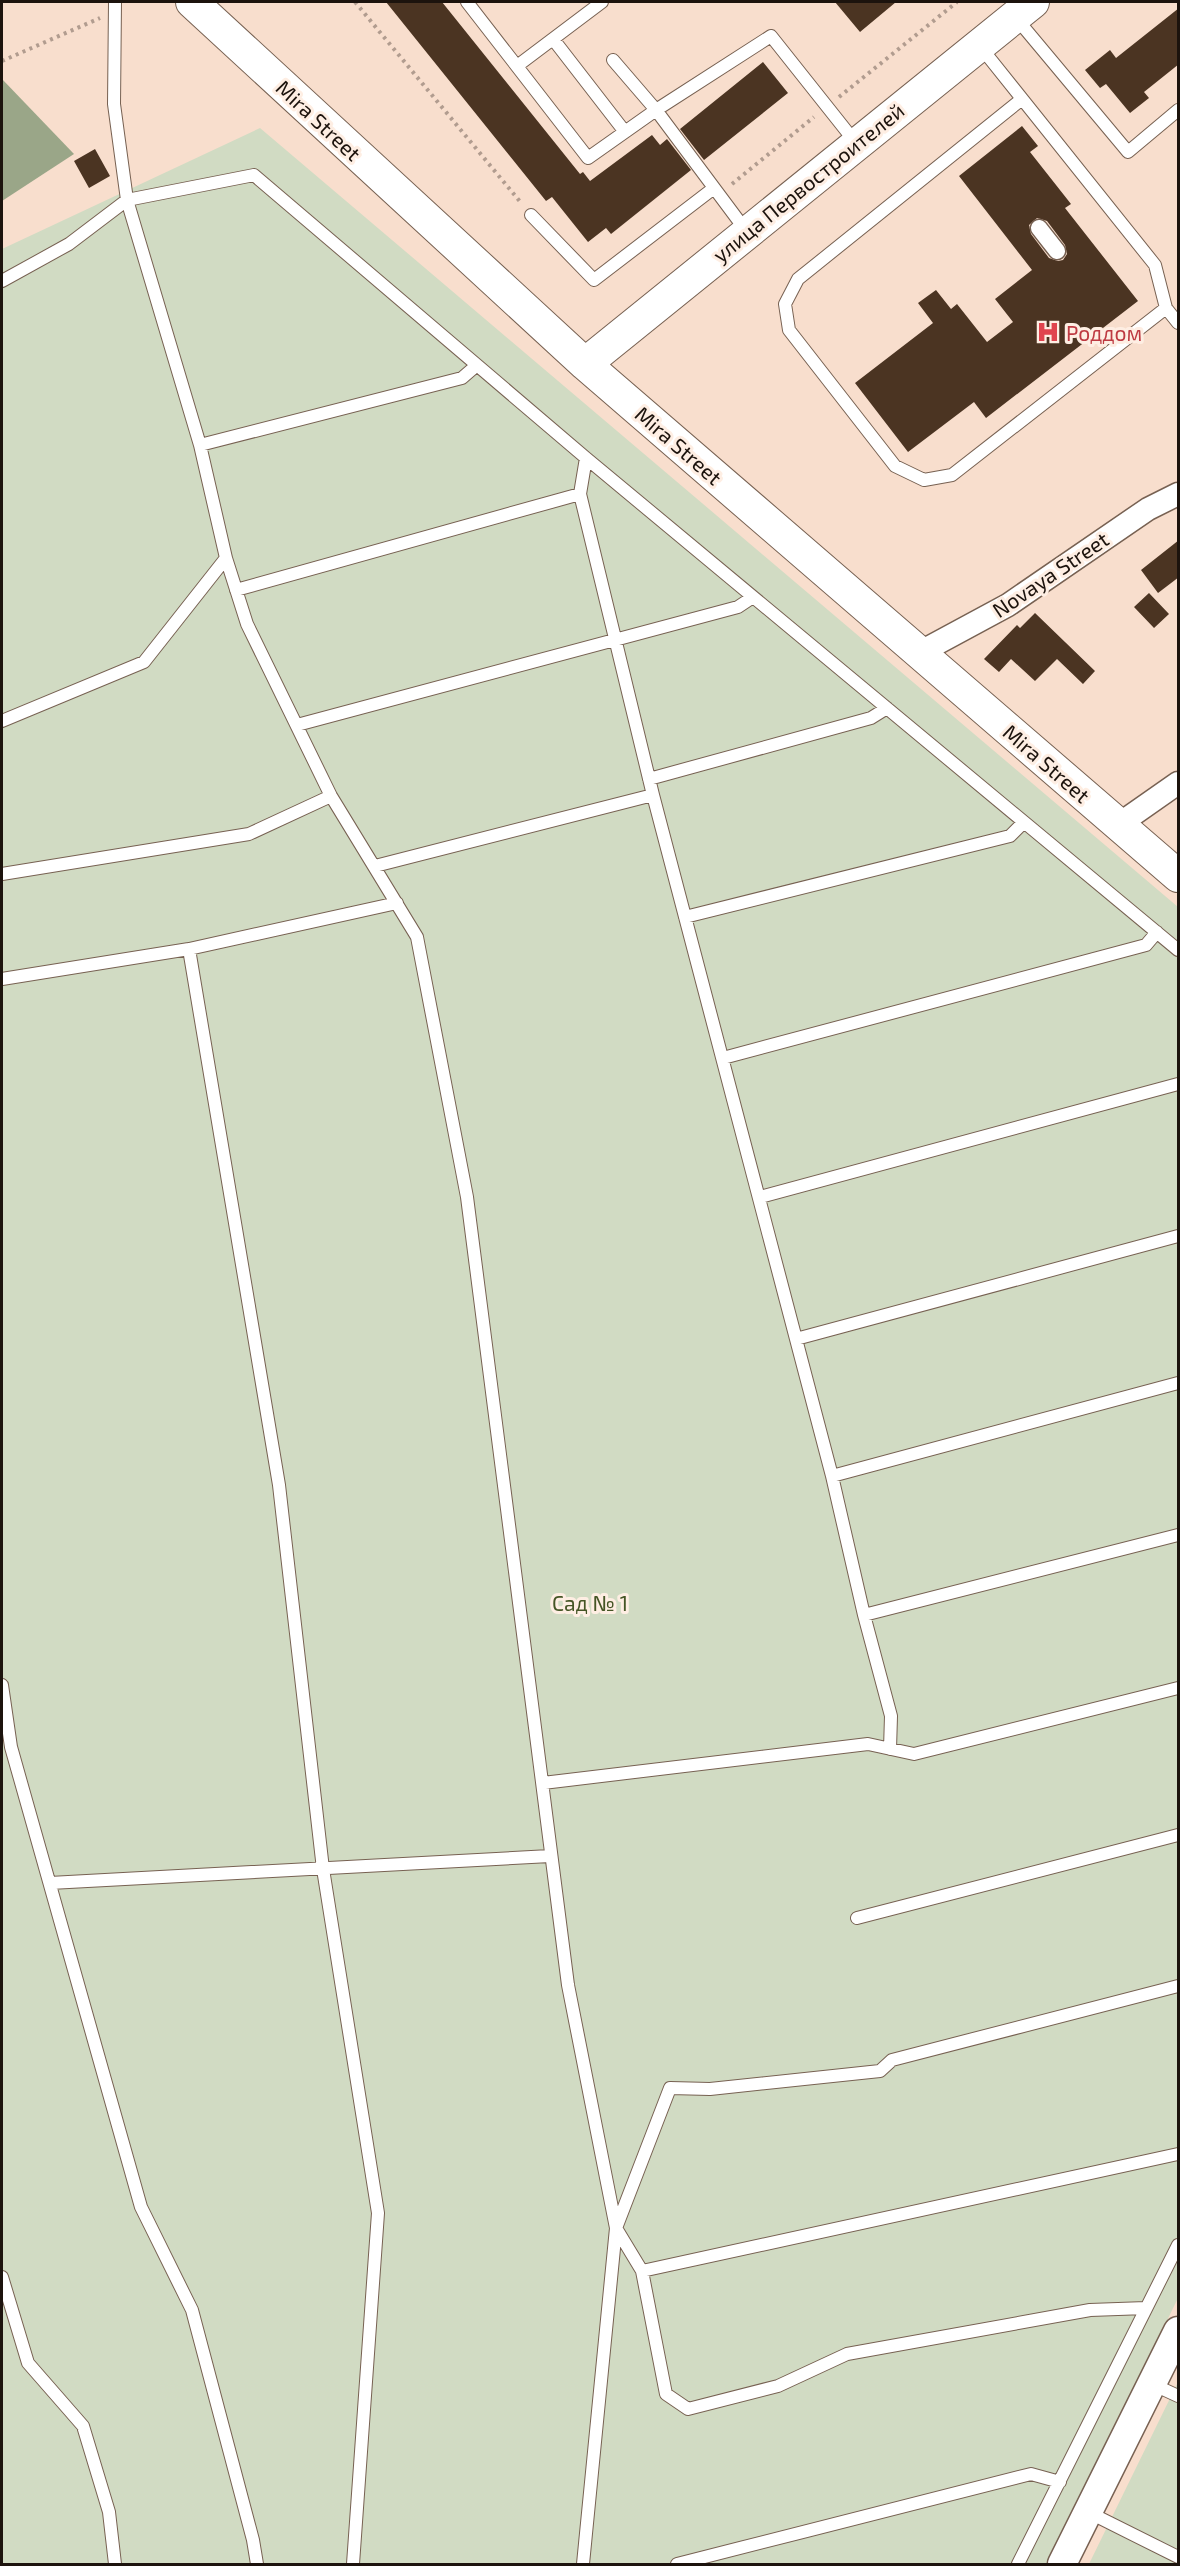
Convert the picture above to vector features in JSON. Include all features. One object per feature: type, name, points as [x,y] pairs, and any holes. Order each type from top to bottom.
[{"type":"main road","name":"Mira Street","points":[[192,2],[585,364],[1179,876]]},
{"type":"main road","name":"улица Первостроителей","points":[[585,364],[1024,9]]},
{"type":"street","points":[[1039,228],[1057,251]]},
{"type":"street","name":"Novaya Street","points":[[920,653],[1008,605],[1148,509],[1179,494]]},
{"type":"street","points":[[1118,825],[1179,783]]},
{"type":"street","points":[[1062,2565],[1179,2331]]},
{"type":"lane","points":[[467,2],[588,158],[656,110],[771,36],[856,143]]},
{"type":"lane","points":[[518,66],[602,2]]},
{"type":"lane","points":[[114,7],[114,104],[127,200],[200,445],[226,558],[247,624],[331,796],[417,937],[467,1197],[568,1985],[616,2228],[642,2271],[666,2394],[688,2409],[778,2386],[847,2354],[1090,2310],[1146,2308]]},
{"type":"lane","points":[[1024,9],[1128,152],[1179,110]]},
{"type":"lane","points":[[553,39],[624,132]]},
{"type":"lane","points":[[978,45],[1155,265],[1166,308],[1179,323]]},
{"type":"lane","points":[[613,60],[656,110],[747,232]]},
{"type":"lane","points":[[1022,99],[798,279],[785,304],[789,330],[895,466],[924,480],[952,475],[1166,308]]},
{"type":"lane","points":[[2,280],[69,244],[127,200],[254,175],[586,458],[1179,950]]},
{"type":"lane","points":[[531,215],[594,280],[714,188]]},
{"type":"lane","points":[[200,445],[462,378],[477,365]]},
{"type":"lane","points":[[586,458],[580,494],[653,795],[832,1476],[864,1615],[891,1716],[890,1749]]},
{"type":"lane","points":[[236,590],[580,494]]},
{"type":"lane","points":[[2,721],[144,662],[226,558]]},
{"type":"lane","points":[[297,725],[738,607],[753,597]]},
{"type":"lane","points":[[649,779],[871,718],[887,708]]},
{"type":"lane","points":[[375,866],[653,795]]},
{"type":"lane","points":[[2,874],[249,834],[331,796]]},
{"type":"lane","points":[[686,917],[1010,836],[1024,822]]},
{"type":"lane","points":[[2,979],[189,949],[397,903]]},
{"type":"lane","points":[[723,1058],[1146,945],[1157,932]]},
{"type":"lane","points":[[189,949],[279,1485],[323,1869],[378,2213],[353,2565]]},
{"type":"lane","points":[[760,1197],[1179,1084]]},
{"type":"lane","points":[[796,1339],[1179,1236]]},
{"type":"lane","points":[[832,1476],[1179,1383]]},
{"type":"lane","points":[[864,1615],[1179,1535]]},
{"type":"lane","points":[[2,1685],[11,1747],[141,2206],[192,2310],[254,2540],[257,2565]]},
{"type":"lane","points":[[543,1783],[868,1744],[914,1754],[1179,1688]]},
{"type":"lane","points":[[857,1918],[1179,1835]]},
{"type":"lane","points":[[50,1883],[550,1856]]},
{"type":"lane","points":[[583,2565],[616,2228],[670,2088],[710,2089],[880,2071],[892,2060],[1179,1986]]},
{"type":"lane","points":[[642,2271],[1179,2154]]},
{"type":"lane","points":[[1018,2565],[1179,2245]]},
{"type":"lane","points":[[2,2277],[28,2363],[83,2426],[109,2512],[115,2565]]},
{"type":"lane","points":[[1152,2384],[1179,2396]]},
{"type":"lane","points":[[677,2565],[1031,2474],[1060,2482]]},
{"type":"lane","points":[[1088,2512],[1179,2558]]},
{"type":"path","points":[[355,2],[531,215]]},
{"type":"path","points":[[2,61],[114,7]]},
{"type":"green space","points":[[2,79],[74,154],[2,201]]},
{"type":"green space","name":"Сад № 1","points":[[260,128],[1178,907],[1178,2298],[1048,2564],[2,2564],[2,249]]},
{"type":"green space","points":[[1178,2382],[1178,2564],[1089,2564]]},
{"type":"building","points":[[386,2],[442,2],[580,174],[583,172],[590,181],[652,135],[660,145],[667,139],[691,170],[611,234],[606,228],[588,242],[552,197],[546,201]]},
{"type":"building","points":[[835,2],[896,2],[860,32]]},
{"type":"building","points":[[1179,8],[1179,64],[1144,92],[1149,98],[1130,113],[1106,84],[1100,88],[1085,70],[1110,50],[1116,58]]},
{"type":"building","points":[[763,62],[788,93],[704,160],[680,129]]},
{"type":"building","name":"Роддом","points":[[1022,126],[1038,146],[1030,152],[1071,204],[1065,208],[1138,301],[986,418],[974,402],[908,452],[855,383],[933,323],[918,303],[936,290],[951,309],[957,304],[987,342],[1013,322],[995,299],[1032,270],[959,176]],"holes":[[[1037,218],[1047,221],[1065,245],[1067,254],[1063,260],[1049,258],[1031,234],[1029,225]]]},
{"type":"building","points":[[95,149],[110,176],[89,188],[74,161]]},
{"type":"building","points":[[1179,540],[1179,577],[1158,593],[1141,570]]},
{"type":"building","points":[[1149,593],[1169,614],[1154,628],[1134,607]]},
{"type":"building","points":[[1035,613],[1095,671],[1083,684],[1057,659],[1035,681],[1011,659],[999,672],[984,659],[1017,625],[1020,628]]},
{"type":"place","name":"Роддом","points":[[1048,332]]}]
